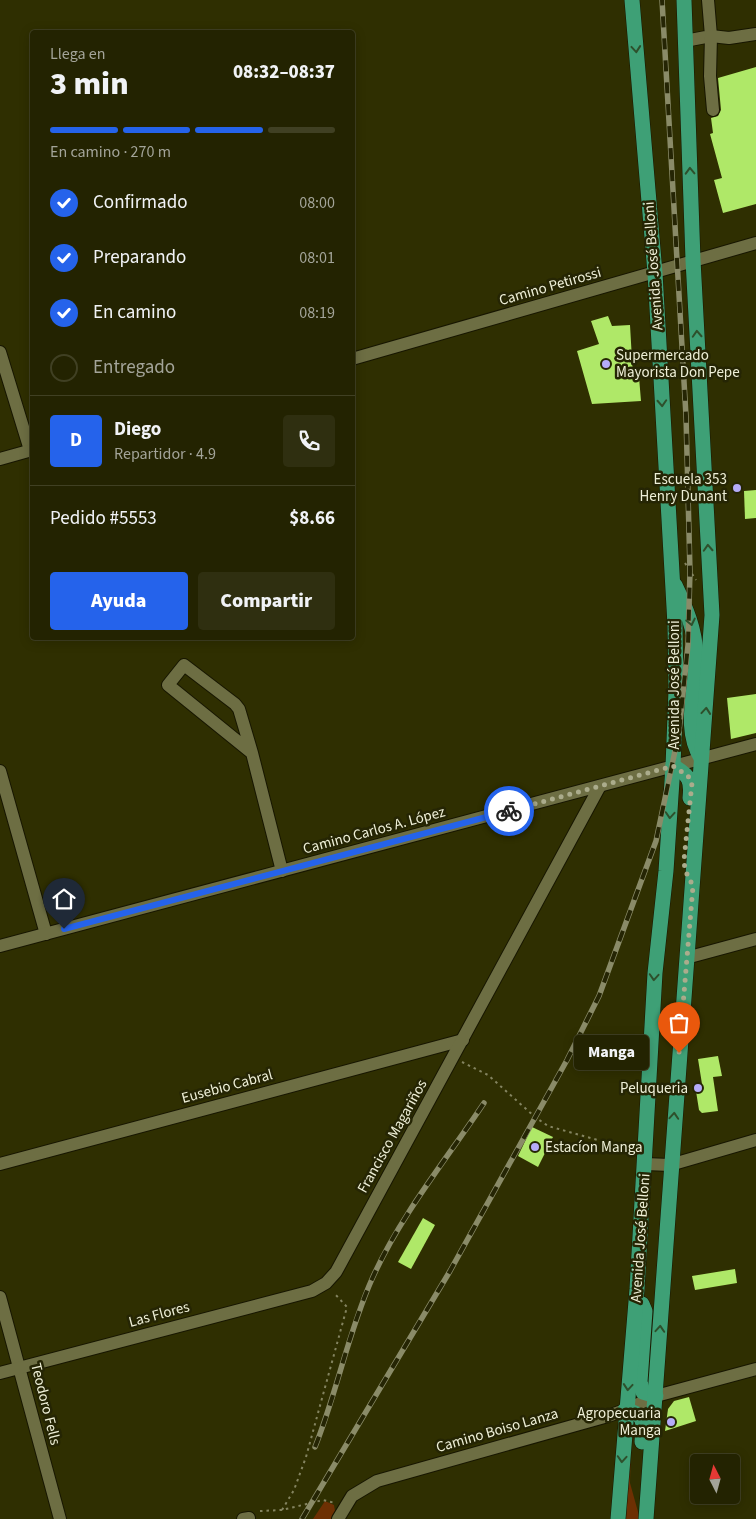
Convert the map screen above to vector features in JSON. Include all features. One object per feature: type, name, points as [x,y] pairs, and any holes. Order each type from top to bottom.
[{"type":"main road","name":"Avenida José Belloni","points":[[618,1519],[637,1289],[654,973],[666,872],[676,690],[672,577],[655,273],[632,0]]},
{"type":"main road","name":"Avenida José Belloni","points":[[646,1519],[656,1396],[670,1165],[693,886],[712,615],[693,260],[684,0]]},
{"type":"main road","points":[[672,577],[689,614],[694,638],[695,675],[691,731],[694,745],[702,759]]},
{"type":"main road","points":[[673,766],[688,776],[692,783],[684,860],[685,870],[693,886]]},
{"type":"main road","points":[[637,1289],[645,1311],[640,1388],[643,1392],[656,1396]]},
{"type":"main road","points":[[626,1410],[636,1412],[643,1422],[640,1467],[648,1493]]},
{"type":"street","points":[[708,0],[713,110]]},
{"type":"street","points":[[685,41],[711,36],[729,38],[756,34]]},
{"type":"street","name":"Camino Petirossi","points":[[355,358],[756,243]]},
{"type":"street","points":[[0,352],[30,447]]},
{"type":"street","points":[[0,459],[30,450]]},
{"type":"street","points":[[252,753],[168,685],[184,665],[235,704],[239,710],[252,753],[282,871]]},
{"type":"street","name":"Camino Carlos A. López","points":[[0,946],[756,744]]},
{"type":"street","points":[[0,771],[46,934]]},
{"type":"street","name":"Francisco Magariños","points":[[326,1283],[336,1272],[454,1058],[600,786]]},
{"type":"street","points":[[686,958],[756,939]]},
{"type":"street","name":"Eusebio Cabral","points":[[0,1164],[463,1040]]},
{"type":"street","points":[[644,1164],[670,1165],[756,1140]]},
{"type":"street","name":"Las Flores","points":[[0,1373],[312,1291],[326,1283]]},
{"type":"street","name":"Teodoro Fells","points":[[0,1297],[60,1519]]},
{"type":"street","name":"Camino Boiso Lanza","points":[[340,1514],[352,1496],[362,1488],[377,1481],[626,1410],[656,1396],[756,1369]]},
{"type":"path","points":[[454,1058],[488,1075],[535,1117],[548,1126],[619,1146]]},
{"type":"path","points":[[282,1510],[294,1490],[306,1457],[347,1307],[326,1283]]},
{"type":"path","points":[[246,1518],[260,1511],[282,1510],[310,1505],[323,1500],[340,1514]]},
{"type":"shaded area","points":[[631,1444],[630,1483],[640,1519],[626,1519]]},
{"type":"shaded area","points":[[325,1501],[334,1505],[335,1511],[332,1519],[313,1519]]},
{"type":"building","points":[[756,67],[756,204],[723,213],[714,180],[722,178],[710,134],[713,133],[711,118],[718,116],[721,110],[718,78]]},
{"type":"building","name":"Supermercado Mayorista Don Pepe","points":[[608,316],[612,326],[630,325],[633,377],[639,377],[641,401],[592,404],[577,351],[599,344],[591,321]]},
{"type":"building","points":[[756,490],[756,518],[745,519],[744,491]]},
{"type":"building","points":[[756,694],[756,733],[731,739],[727,698]]},
{"type":"building","points":[[718,1056],[722,1076],[713,1077],[718,1111],[702,1113],[699,1110],[695,1085],[702,1084],[698,1059]]},
{"type":"building","name":"Estacíon Manga","points":[[532,1127],[553,1137],[538,1167],[518,1156]]},
{"type":"building","points":[[423,1218],[435,1225],[411,1269],[398,1262]]},
{"type":"building","points":[[735,1269],[737,1283],[695,1290],[692,1276]]},
{"type":"building","points":[[689,1397],[696,1421],[665,1431],[668,1409],[674,1401]]},
{"type":"railway","points":[[302,1519],[450,1271],[567,1060],[599,996],[656,841],[679,732],[688,645],[690,571],[686,416],[662,0]]},
{"type":"railway","points":[[315,1447],[356,1320],[383,1256],[424,1189],[484,1103]]},
{"type":"way so far","points":[[509,811],[673,766],[688,776],[692,783],[684,860],[685,870],[693,886],[679,1053]]},
{"type":"place","name":"Supermercado Mayorista Don Pepe","points":[[606,364]]},
{"type":"place","name":"Escuela 353 Henry Dunant","points":[[737,488]]},
{"type":"place","name":"Manga","points":[[679,1053]]},
{"type":"place","name":"Peluqueria","points":[[698,1088]]},
{"type":"place","name":"Estacíon Manga","points":[[535,1147]]},
{"type":"place","name":"Agropecuaria Manga","points":[[671,1422]]},
{"type":"route","points":[[64,929],[509,811]]}]
